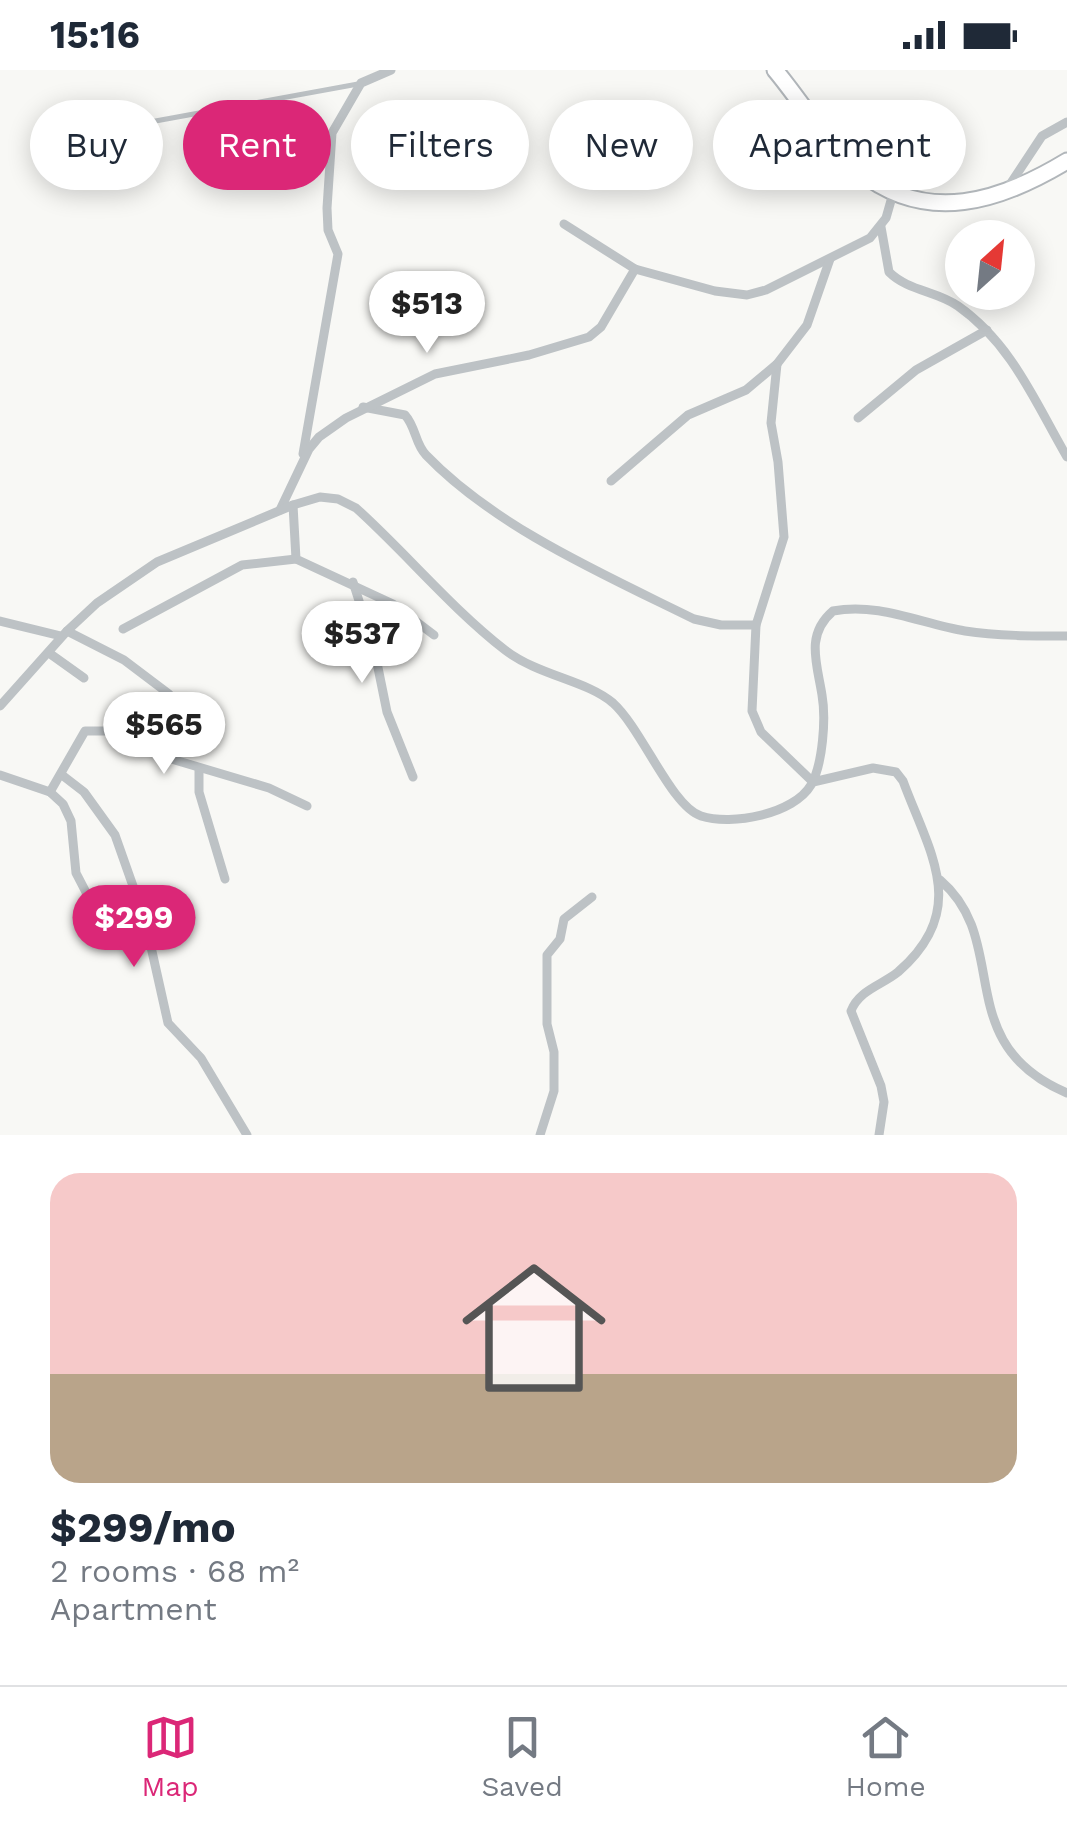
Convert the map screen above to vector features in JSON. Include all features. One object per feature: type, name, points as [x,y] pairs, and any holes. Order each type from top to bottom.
[{"type":"main road","points":[[775,70],[800,100]]},
{"type":"main road","points":[[894,190],[943,202],[1003,195],[1067,160]]},
{"type":"street","points":[[302,459],[338,254],[328,230],[328,151],[335,124],[362,83],[392,70]]},
{"type":"street","points":[[1003,195],[1042,136],[1067,122]]},
{"type":"street","points":[[564,224],[635,269],[716,291],[747,295],[766,290],[870,238],[881,227],[894,190]]},
{"type":"street","points":[[881,227],[885,263],[897,279],[948,300],[987,330],[1012,357],[1067,457]]},
{"type":"street","points":[[611,481],[688,416],[746,390],[777,364],[808,325],[830,258]]},
{"type":"street","points":[[280,510],[302,459],[319,436],[363,407],[435,374],[529,355],[589,337],[600,327],[635,269]]},
{"type":"street","points":[[858,418],[916,370],[987,330]]},
{"type":"street","points":[[777,364],[770,424],[778,462],[784,537],[756,625],[754,723],[813,782]]},
{"type":"street","points":[[363,407],[405,416],[415,429],[424,454],[496,514],[694,619],[721,625],[756,625]]},
{"type":"street","points":[[0,706],[64,634],[98,603],[157,562],[292,505],[320,498],[338,499],[356,508],[503,648],[532,669],[596,691],[614,704],[654,754],[676,796],[700,815],[716,819],[781,812],[801,799],[813,782],[823,698],[813,651],[816,632],[833,611],[849,608],[909,616],[964,630],[1067,636]]},
{"type":"street","points":[[292,505],[296,559]]},
{"type":"street","points":[[122,629],[242,564],[296,559],[353,582],[393,604],[434,634]]},
{"type":"street","points":[[353,582],[374,648],[386,712],[413,776]]},
{"type":"street","points":[[0,622],[64,634],[124,660],[169,694]]},
{"type":"street","points":[[49,653],[84,678]]},
{"type":"street","points":[[0,691],[12,694]]},
{"type":"street","points":[[50,792],[84,731],[147,732],[168,758],[269,788],[307,806]]},
{"type":"street","points":[[199,768],[199,792],[225,879]]},
{"type":"street","points":[[813,782],[872,768],[896,772],[903,781],[940,880],[967,910],[1002,1041],[1022,1066],[1067,1093]]},
{"type":"street","points":[[0,775],[50,792],[63,804],[72,820],[76,873],[89,898]]},
{"type":"street","points":[[62,775],[84,792],[115,835],[145,920],[168,1023],[202,1058],[247,1135]]},
{"type":"street","points":[[879,1135],[884,1102],[881,1086],[851,1011],[854,1002],[898,972],[922,945],[939,909],[940,880]]},
{"type":"street","points":[[540,1135],[554,1091],[554,1052],[547,1024],[547,955],[560,939],[564,918],[592,897]]},
{"type":"lane","points":[[163,120],[362,83]]}]
